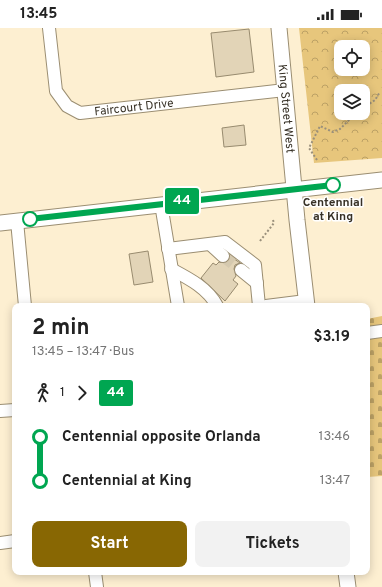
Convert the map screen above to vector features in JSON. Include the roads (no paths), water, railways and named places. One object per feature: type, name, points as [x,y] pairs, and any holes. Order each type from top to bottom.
[{"type":"main road","name":"King Street West","points":[[279,28],[294,189],[307,303]]},
{"type":"main road","points":[[0,223],[382,180]]},
{"type":"main road","points":[[346,575],[348,587]]},
{"type":"street","name":"Faircourt Drive","points":[[49,28],[54,57],[56,91],[67,106],[80,113],[285,90]]},
{"type":"street","points":[[161,204],[177,303]]},
{"type":"street","points":[[17,221],[25,303]]},
{"type":"street","points":[[168,249],[211,245],[225,242],[255,265],[259,303]]},
{"type":"street","points":[[211,245],[223,256]]},
{"type":"street","points":[[171,269],[199,286],[209,294],[215,303]]},
{"type":"street","points":[[241,270],[257,284]]},
{"type":"street","points":[[370,333],[382,331]]},
{"type":"street","points":[[0,411],[12,410]]},
{"type":"street","points":[[0,542],[12,541]]},
{"type":"street","points":[[95,575],[97,587]]},
{"type":"tunnel","points":[[223,256],[241,270]]},
{"type":"place","name":"Centennial at King","points":[[333,185]]}]
